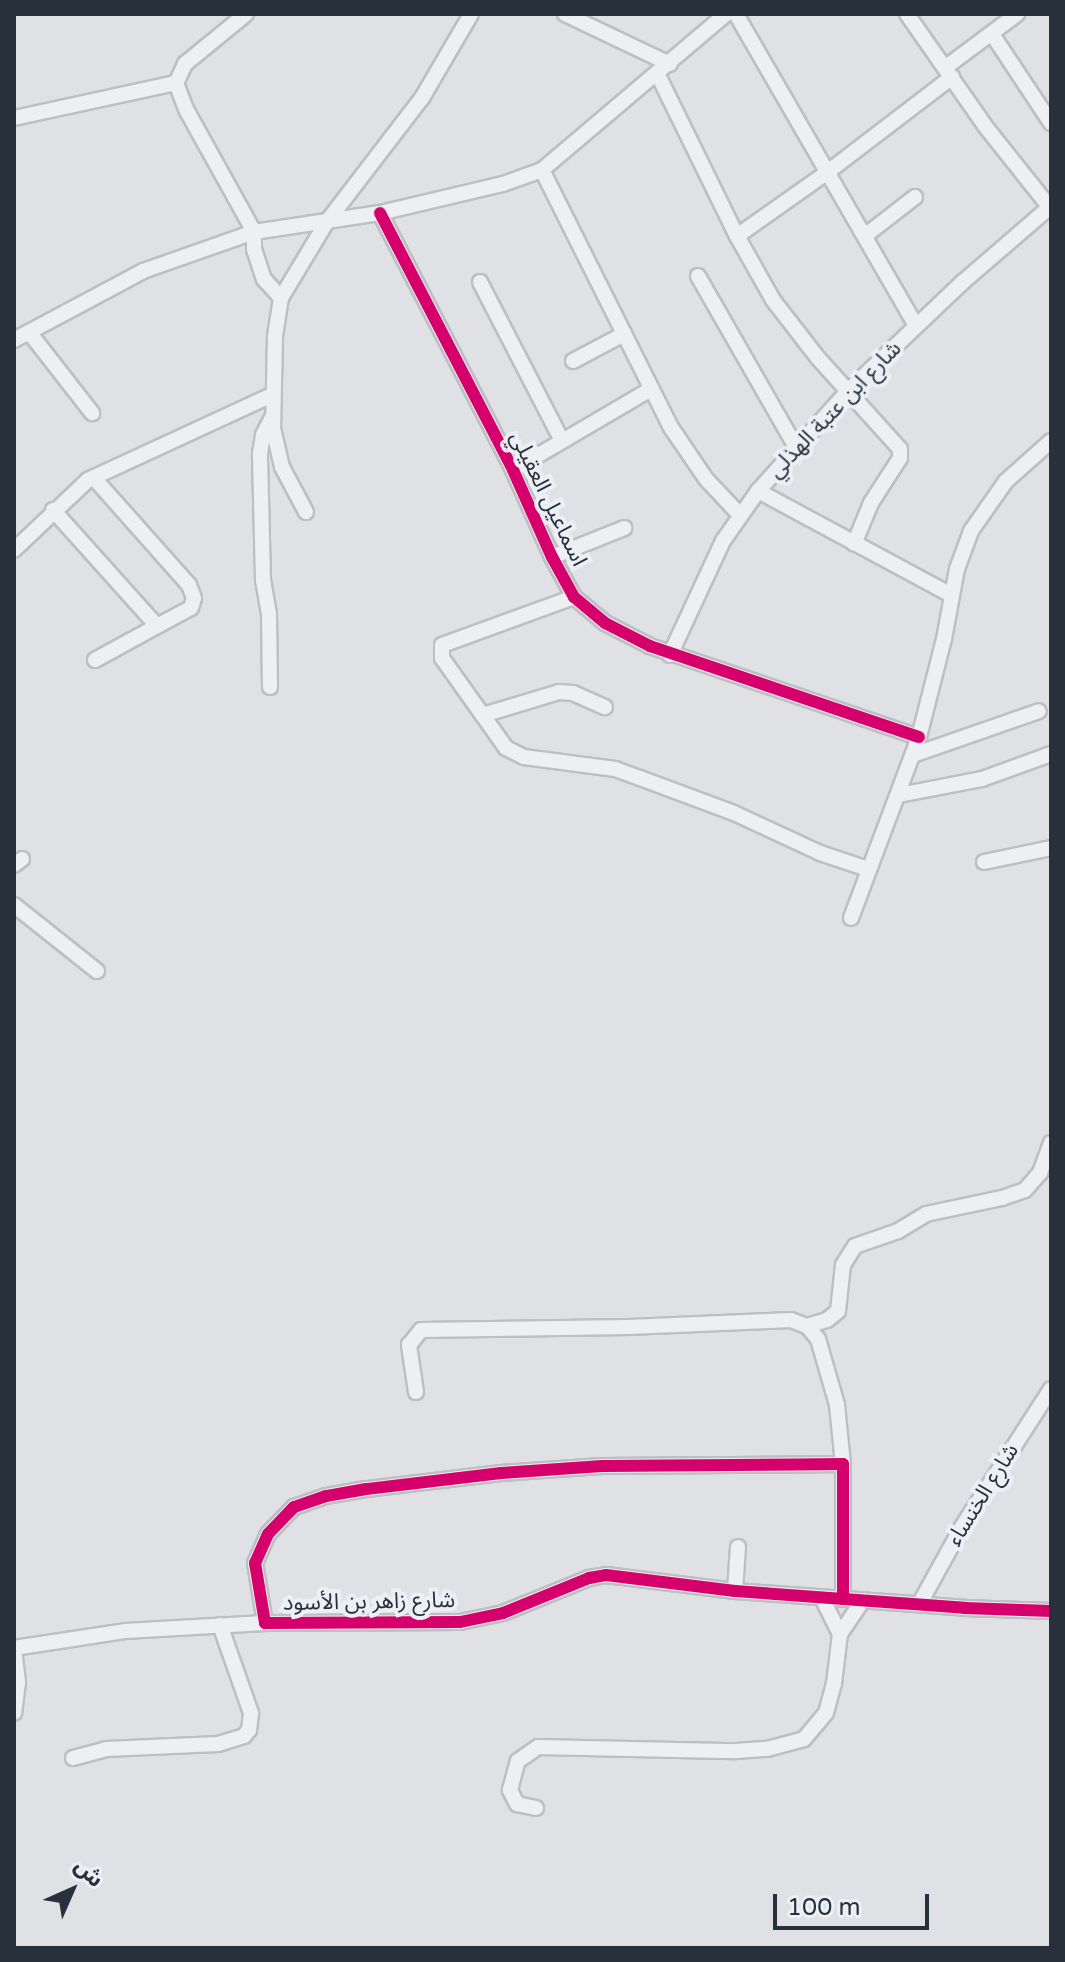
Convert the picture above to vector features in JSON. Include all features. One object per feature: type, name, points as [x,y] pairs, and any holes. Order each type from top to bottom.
[{"type":"street","points":[[246,14],[185,64],[176,83],[187,111],[254,232],[261,273],[281,298]]},
{"type":"street","points":[[306,512],[282,467],[272,417],[281,298],[326,223],[407,120],[471,14]]},
{"type":"street","points":[[565,14],[587,19],[670,64]]},
{"type":"street","points":[[14,340],[143,271],[254,232],[380,213],[503,184],[542,170],[658,75],[726,14]]},
{"type":"street","points":[[736,14],[916,326]]},
{"type":"street","points":[[907,14],[985,126],[1050,207]]},
{"type":"street","points":[[737,236],[829,171],[1017,14]]},
{"type":"street","points":[[992,34],[1051,123]]},
{"type":"street","points":[[658,75],[737,236],[787,320],[897,443],[900,453],[871,503],[854,544]]},
{"type":"street","points":[[14,118],[176,83]]},
{"type":"street","points":[[542,170],[670,426],[706,479],[740,515]]},
{"type":"street","points":[[866,235],[915,197]]},
{"type":"street","name":"شارع ابن عتبة الهذلي","points":[[670,655],[723,541],[758,491],[848,391],[1050,207]]},
{"type":"street","name":"اسماعيل العقيلي","points":[[380,213],[513,470],[552,557],[574,597],[616,630],[670,655],[919,737]]},
{"type":"street","points":[[698,276],[796,447]]},
{"type":"street","points":[[480,282],[562,441]]},
{"type":"street","points":[[29,332],[92,413]]},
{"type":"street","points":[[573,361],[624,334]]},
{"type":"street","points":[[513,470],[651,389]]},
{"type":"street","points":[[14,550],[53,510],[93,477],[272,395]]},
{"type":"street","points":[[270,687],[269,614],[263,580],[260,454],[263,435],[272,417]]},
{"type":"street","points":[[851,918],[919,737],[963,551],[987,505],[1031,457],[1051,441]]},
{"type":"street","points":[[93,477],[192,591],[194,603],[191,608],[95,660]]},
{"type":"street","points":[[758,491],[951,595]]},
{"type":"street","points":[[53,510],[157,626]]},
{"type":"street","points":[[552,557],[624,528]]},
{"type":"street","points":[[574,597],[442,645],[442,658],[514,753],[615,769],[711,803],[795,842],[868,869]]},
{"type":"street","points":[[483,715],[559,692],[581,696],[605,707]]},
{"type":"street","points":[[913,755],[1039,711]]},
{"type":"street","points":[[899,795],[982,779],[1051,754]]},
{"type":"street","points":[[984,862],[1051,848]]},
{"type":"street","points":[[14,905],[97,971]]},
{"type":"street","points":[[807,1326],[836,1314],[843,1265],[855,1246],[898,1231],[926,1214],[1025,1190],[1040,1173],[1051,1143]]},
{"type":"street","points":[[416,1392],[409,1345],[421,1330],[629,1327],[791,1320],[807,1326],[818,1339],[831,1379],[843,1464],[843,1599]]},
{"type":"street","name":"شارع الخنساء","points":[[920,1603],[970,1514],[1051,1389]]},
{"type":"street","name":"شارع زاهر بن الأسود","points":[[843,1464],[602,1466],[501,1473],[326,1496],[294,1507],[268,1534],[255,1563],[265,1623],[460,1622],[503,1613],[597,1576],[822,1598],[1051,1611]]},
{"type":"street","points":[[735,1591],[738,1547]]},
{"type":"street","points":[[822,1598],[840,1634]]},
{"type":"street","points":[[536,1808],[517,1804],[510,1790],[518,1761],[538,1747],[736,1751],[767,1749],[804,1739],[826,1713],[840,1634],[863,1600]]},
{"type":"street","points":[[14,1713],[18,1682],[14,1649],[125,1631],[265,1623]]},
{"type":"street","points":[[73,1758],[106,1749],[218,1744],[244,1736],[249,1730],[251,1713],[220,1625]]},
{"type":"cycle path","points":[[380,213],[513,470],[552,557],[574,597],[605,623],[650,646],[919,737]]},
{"type":"cycle path","points":[[843,1599],[843,1464],[602,1466],[501,1473],[366,1489],[326,1496],[294,1507],[268,1534],[255,1563],[265,1623],[460,1622],[503,1613],[589,1578],[606,1575],[735,1591],[964,1608],[1051,1611]]}]
